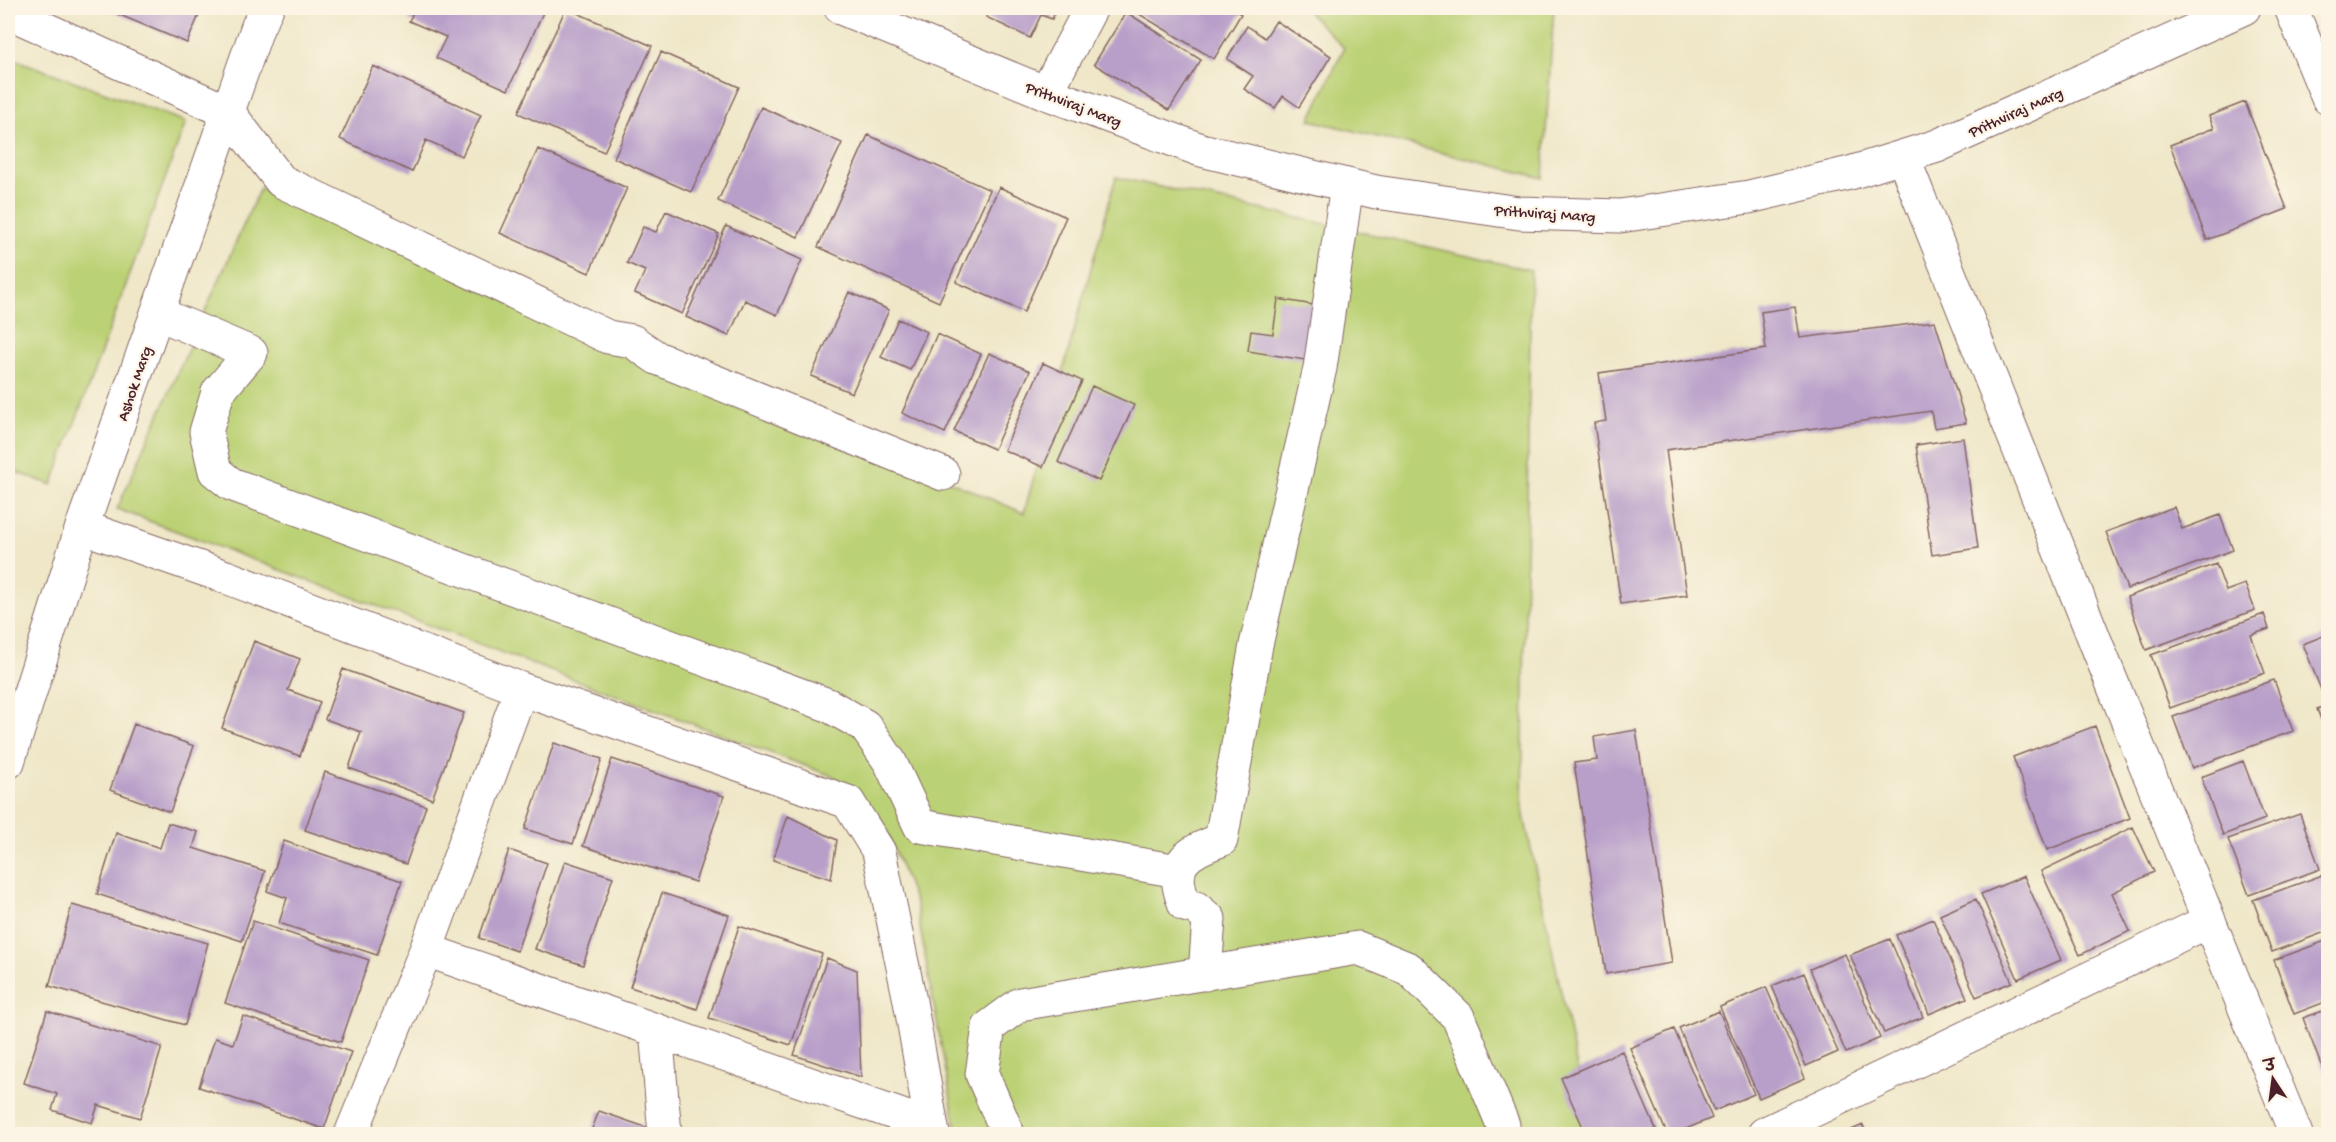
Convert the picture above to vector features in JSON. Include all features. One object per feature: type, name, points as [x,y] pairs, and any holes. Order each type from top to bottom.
[{"type":"street","name":"Ashok Marg","points":[[8,762],[82,527],[228,112],[267,8]]},
{"type":"street","name":"Prithviraj Marg","points":[[841,8],[1046,93],[1201,150],[1376,192],[1519,213],[1620,216],[1749,197],[1850,173],[1937,146],[2244,8]]},
{"type":"street","points":[[1046,93],[1091,8]]},
{"type":"street","points":[[2291,8],[2328,98]]},
{"type":"street","points":[[8,12],[228,112],[281,181],[608,337],[632,341],[657,358],[943,474]]},
{"type":"street","points":[[1903,157],[2296,1134]]},
{"type":"street","points":[[1205,974],[1209,919],[1196,908],[1185,905],[1178,888],[1178,871],[1186,858],[1194,852],[1221,840],[1256,645],[1320,368],[1347,185]]},
{"type":"street","points":[[157,313],[251,353],[218,393],[206,432],[215,471],[231,484],[828,705],[865,726],[890,762],[920,826],[1178,871]]},
{"type":"street","points":[[82,527],[226,577],[521,689],[848,802],[879,852],[910,1001],[932,1130],[426,950]]},
{"type":"street","points":[[351,1134],[426,950],[521,689]]},
{"type":"street","points":[[1764,1134],[2209,921]]},
{"type":"street","points":[[1008,1134],[982,1074],[989,1028],[1020,1004],[1358,948],[1408,969],[1458,1017],[1503,1125],[1503,1134]]},
{"type":"street","points":[[656,1030],[665,1134]]},
{"type":"green space","points":[[1304,8],[1554,8],[1543,178],[1310,120],[1344,48]]},
{"type":"green space","points":[[8,57],[186,122],[52,485],[8,469]]},
{"type":"green space","points":[[1116,177],[1531,270],[1522,806],[1591,1134],[957,1134],[916,905],[885,826],[835,777],[117,509],[260,188],[1024,513]]},
{"type":"building","points":[[103,8],[202,8],[187,43]]},
{"type":"building","points":[[415,8],[545,8],[508,90],[436,58],[446,37],[409,21]]},
{"type":"building","points":[[566,8],[652,46],[604,152],[518,113]]},
{"type":"building","points":[[991,8],[1057,8],[1052,19],[1041,15],[1030,38],[986,17]]},
{"type":"building","points":[[1129,8],[1231,8],[1241,14],[1214,59]]},
{"type":"building","points":[[1126,12],[1201,60],[1169,110],[1094,64]]},
{"type":"building","points":[[1276,21],[1331,56],[1299,107],[1283,96],[1275,108],[1244,89],[1253,76],[1227,59],[1247,26],[1265,38]]},
{"type":"building","points":[[661,52],[739,87],[691,192],[614,158]]},
{"type":"building","points":[[373,66],[481,115],[462,156],[426,140],[412,172],[340,139]]},
{"type":"building","points":[[2245,102],[2287,209],[2207,240],[2170,145],[2214,128],[2209,116]]},
{"type":"building","points":[[761,107],[842,143],[798,237],[718,201]]},
{"type":"building","points":[[868,135],[990,190],[939,302],[818,247]]},
{"type":"building","points":[[538,149],[627,188],[589,273],[500,233]]},
{"type":"building","points":[[999,187],[1066,217],[1024,312],[956,282]]},
{"type":"building","points":[[666,211],[719,234],[682,314],[635,293],[645,271],[627,263],[643,227],[656,232]]},
{"type":"building","points":[[726,226],[802,260],[777,315],[745,300],[729,336],[686,317]]},
{"type":"building","points":[[849,292],[889,310],[852,393],[811,376]]},
{"type":"building","points":[[1278,299],[1326,307],[1305,360],[1248,351],[1251,331],[1273,334]]},
{"type":"building","points":[[1795,307],[1800,338],[1935,321],[1966,423],[1934,428],[1931,411],[1666,450],[1687,595],[1621,604],[1594,423],[1606,421],[1599,373],[1766,349],[1761,312]]},
{"type":"building","points":[[898,319],[927,332],[910,370],[881,357]]},
{"type":"building","points":[[937,334],[981,354],[945,433],[902,413]]},
{"type":"building","points":[[989,353],[1030,371],[994,449],[954,431]]},
{"type":"building","points":[[1043,363],[1082,381],[1043,467],[1004,450]]},
{"type":"building","points":[[1092,386],[1134,405],[1099,481],[1058,462]]},
{"type":"building","points":[[1963,438],[1978,548],[1932,555],[1916,445]]},
{"type":"building","points":[[2174,507],[2182,529],[2220,515],[2233,550],[2127,589],[2106,532]]},
{"type":"building","points":[[2216,564],[2226,591],[2245,584],[2255,610],[2146,650],[2127,597]]},
{"type":"building","points":[[2264,614],[2269,629],[2251,635],[2265,673],[2170,708],[2151,655]]},
{"type":"building","points":[[2328,634],[2328,738],[2317,709],[2327,705],[2303,644]]},
{"type":"building","points":[[254,641],[300,659],[288,690],[320,702],[300,756],[222,728]]},
{"type":"building","points":[[343,669],[464,713],[432,799],[349,768],[361,732],[325,719]]},
{"type":"building","points":[[2274,680],[2293,731],[2192,768],[2173,717]]},
{"type":"building","points":[[134,724],[194,746],[170,812],[110,790]]},
{"type":"building","points":[[2095,726],[2130,818],[2047,850],[2013,757]]},
{"type":"building","points":[[1636,730],[1672,963],[1606,974],[1574,763],[1597,760],[1594,737]]},
{"type":"building","points":[[554,743],[602,759],[573,844],[525,829]]},
{"type":"building","points":[[612,759],[724,796],[695,882],[583,846]]},
{"type":"building","points":[[2243,761],[2265,819],[2223,835],[2201,777]]},
{"type":"building","points":[[325,772],[426,806],[406,864],[305,830]]},
{"type":"building","points":[[2300,814],[2320,869],[2249,895],[2228,839]]},
{"type":"building","points":[[788,816],[837,840],[831,879],[773,860]]},
{"type":"building","points":[[168,823],[198,832],[193,848],[265,871],[242,941],[97,894],[116,833],[160,848]]},
{"type":"building","points":[[2133,827],[2154,872],[2112,893],[2130,931],[2080,955],[2041,871]]},
{"type":"building","points":[[284,841],[402,881],[377,955],[279,923],[287,898],[267,891]]},
{"type":"building","points":[[509,850],[547,863],[517,951],[479,938]]},
{"type":"building","points":[[565,861],[613,877],[583,965],[535,949]]},
{"type":"building","points":[[2328,873],[2328,931],[2272,952],[2253,900]]},
{"type":"building","points":[[2024,876],[2061,960],[2018,979],[1981,894]]},
{"type":"building","points":[[662,893],[729,915],[697,1009],[630,987]]},
{"type":"building","points":[[1976,899],[2012,982],[1976,997],[1940,915]]},
{"type":"building","points":[[72,905],[208,943],[185,1025],[49,986]]},
{"type":"building","points":[[1933,919],[1967,998],[1929,1014],[1896,935]]},
{"type":"building","points":[[253,921],[369,960],[341,1042],[225,1003]]},
{"type":"building","points":[[739,926],[822,954],[791,1045],[709,1018]]},
{"type":"building","points":[[1890,939],[1923,1017],[1884,1033],[1850,955]]},
{"type":"building","points":[[2328,940],[2328,1001],[2294,1014],[2274,960]]},
{"type":"building","points":[[1845,954],[1880,1038],[1846,1053],[1810,969]]},
{"type":"building","points":[[827,958],[857,970],[861,1077],[794,1055]]},
{"type":"building","points":[[1804,973],[1838,1052],[1806,1066],[1772,986]]},
{"type":"building","points":[[1766,987],[1805,1078],[1759,1098],[1720,1007]]},
{"type":"building","points":[[2328,1009],[2328,1080],[2327,1081],[2303,1018]]},
{"type":"building","points":[[47,1011],[162,1047],[140,1118],[98,1105],[92,1123],[52,1110],[57,1094],[24,1083]]},
{"type":"building","points":[[1719,1011],[1754,1094],[1714,1111],[1679,1028]]},
{"type":"building","points":[[243,1016],[351,1052],[324,1129],[199,1087],[215,1038],[233,1044]]},
{"type":"building","points":[[1674,1029],[1712,1118],[1674,1134],[1667,1134],[1630,1048]]},
{"type":"building","points":[[1622,1051],[1658,1134],[1586,1134],[1561,1078]]},
{"type":"building","points":[[599,1111],[648,1128],[645,1134],[590,1134]]},
{"type":"building","points":[[1863,1125],[1866,1134],[1842,1134]]}]
